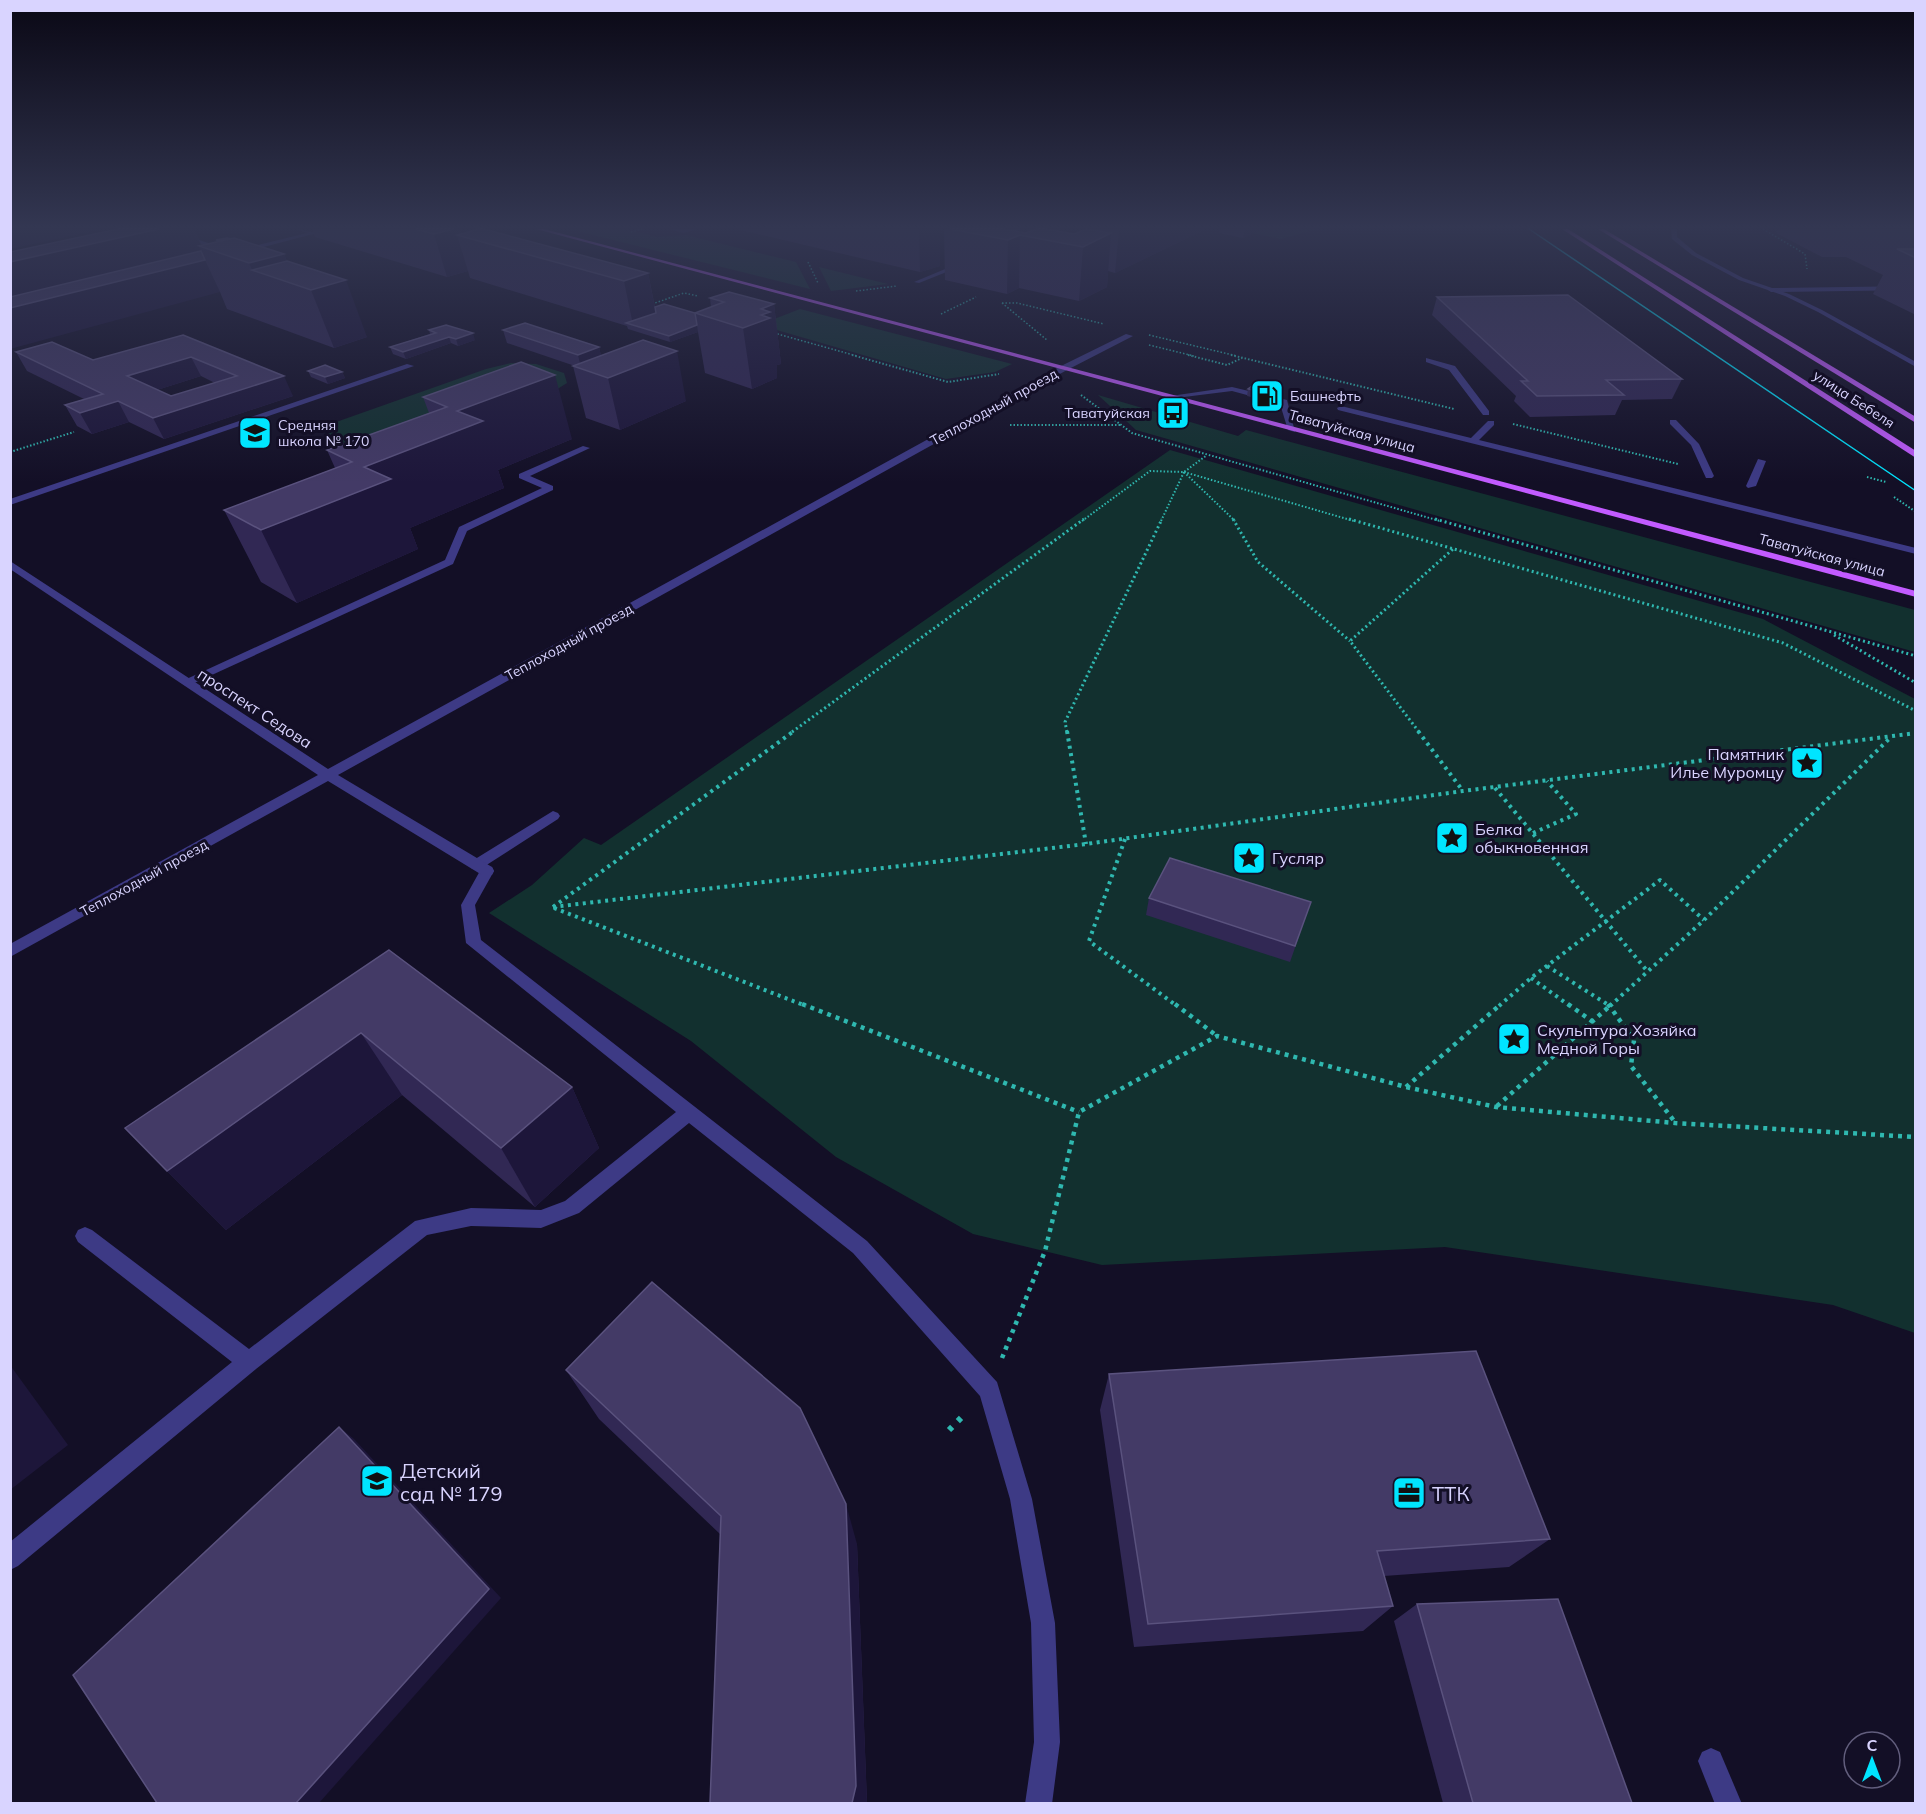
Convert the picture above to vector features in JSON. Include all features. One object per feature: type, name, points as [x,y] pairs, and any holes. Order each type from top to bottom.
[{"type":"main road","name":"Таватуйская улица","points":[[859,314],[1916,594]]},
{"type":"main road","name":"улица Бебеля","points":[[1696,314],[1916,455]]},
{"type":"main road","name":"улица Бебеля","points":[[1740,314],[1916,421]]},
{"type":"street","points":[[1825,314],[1916,365]]},
{"type":"street","name":"Теплоходный проезд","points":[[10,951],[1064,368],[1129,336]]},
{"type":"street","points":[[1429,360],[1452,368],[1486,412]]},
{"type":"street","points":[[10,502],[410,366]]},
{"type":"street","points":[[1168,397],[1232,389],[1284,402],[1292,430]]},
{"type":"street","points":[[1341,408],[1916,551]]},
{"type":"street","points":[[1672,422],[1695,444],[1708,474]]},
{"type":"street","points":[[1473,441],[1491,423]]},
{"type":"street","points":[[186,682],[449,562],[463,529],[550,488],[522,476],[586,448]]},
{"type":"street","points":[[1751,486],[1761,461]]},
{"type":"street","name":"проспект Седова","points":[[10,564],[328,774],[482,868]]},
{"type":"street","points":[[553,816],[482,868],[468,905],[474,943],[860,1247],[989,1390],[1021,1498],[1043,1623],[1047,1742],[1038,1803]]},
{"type":"street","points":[[10,1558],[249,1362],[422,1227],[471,1217],[541,1219],[572,1207],[688,1112]]},
{"type":"street","points":[[85,1236],[249,1362]]},
{"type":"street","points":[[1711,1761],[1729,1803]]},
{"type":"path","points":[[935,317],[942,314]]},
{"type":"path","points":[[1015,314],[1049,341]]},
{"type":"path","points":[[1061,314],[1107,325]]},
{"type":"path","points":[[764,331],[948,382],[1008,372]]},
{"type":"path","points":[[1141,333],[1459,411]]},
{"type":"path","points":[[1139,346],[1150,345],[1227,365],[1242,358]]},
{"type":"path","points":[[1073,390],[1132,433],[1916,656]]},
{"type":"path","points":[[1504,422],[1708,474]]},
{"type":"path","points":[[1006,425],[1122,425]]},
{"type":"path","points":[[10,452],[74,432]]},
{"type":"path","points":[[1086,844],[1065,722],[1184,471],[1206,455]]},
{"type":"path","points":[[552,907],[1150,471],[1184,471],[1783,643],[1916,711]]},
{"type":"path","points":[[1184,471],[1236,522],[1258,562],[1350,641],[1463,791]]},
{"type":"path","points":[[1867,477],[1886,482]]},
{"type":"path","points":[[1894,497],[1916,512]]},
{"type":"path","points":[[1350,641],[1454,549]]},
{"type":"path","points":[[1828,631],[1916,683]]},
{"type":"path","points":[[552,907],[1086,844],[1463,791],[1916,733]]},
{"type":"path","points":[[1496,1107],[1704,920],[1890,737]]},
{"type":"path","points":[[1533,833],[1576,814],[1546,781]]},
{"type":"path","points":[[1495,787],[1648,972]]},
{"type":"path","points":[[1125,839],[1089,941],[1217,1036],[1406,1087],[1496,1107],[1675,1123],[1916,1137]]},
{"type":"path","points":[[1406,1087],[1531,978],[1660,880],[1704,920]]},
{"type":"path","points":[[552,907],[1079,1112]]},
{"type":"path","points":[[1546,966],[1610,1006],[1634,1040],[1631,1066],[1675,1123]]},
{"type":"path","points":[[1531,978],[1593,1022]]},
{"type":"path","points":[[949,1430],[989,1390],[1045,1251],[1079,1112],[1217,1036]]},
{"type":"green space","points":[[788,314],[818,314],[1012,364],[995,372],[946,379],[759,325]]},
{"type":"green space","points":[[511,363],[536,364],[564,373],[567,383],[551,393],[355,450],[328,437],[325,432],[330,425],[339,421],[486,369]]},
{"type":"green space","points":[[1098,395],[1238,436],[1246,430],[1915,610],[1915,652],[1136,430]]},
{"type":"green space","points":[[1170,450],[1763,619],[1915,699],[1915,1333],[1833,1305],[1445,1247],[1102,1265],[973,1234],[836,1157],[691,1041],[489,913],[532,885],[584,838],[601,845]]},
{"type":"building","points":[[654,314],[695,314],[697,325],[669,336],[626,323]]},
{"type":"building","points":[[697,314],[765,314],[761,315],[770,318],[743,328]]},
{"type":"building","points":[[1455,314],[1593,314],[1682,379],[1606,380],[1624,395],[1537,396],[1521,381],[1528,381]]},
{"type":"building","points":[[525,323],[599,347],[578,355],[503,330]]},
{"type":"building","points":[[446,325],[473,333],[456,339],[449,337],[403,352],[390,347],[436,333],[429,330]]},
{"type":"building","points":[[183,335],[284,376],[153,418],[118,401],[80,413],[65,405],[103,394],[16,352],[52,342],[93,360]],"holes":[[[191,357],[237,376],[171,396],[127,376]]]},
{"type":"building","points":[[643,340],[677,351],[608,378],[573,366]]},
{"type":"building","points":[[521,362],[555,375],[457,411],[483,421],[364,467],[391,479],[261,530],[224,510],[352,462],[327,450],[447,407],[423,397]]},
{"type":"building","points":[[325,365],[342,372],[325,377],[308,371]]},
{"type":"building","points":[[1255,384],[1276,389],[1269,394],[1248,389]]},
{"type":"building","points":[[1170,858],[1311,902],[1295,946],[1149,898]]},
{"type":"building","points":[[389,950],[572,1087],[501,1148],[361,1033],[167,1171],[125,1128]]},
{"type":"building","points":[[652,1282],[800,1408],[846,1504],[856,1786],[852,1803],[710,1803],[721,1516],[566,1370]]},
{"type":"building","points":[[1476,1351],[1550,1539],[1377,1551],[1393,1606],[1148,1624],[1109,1374]]},
{"type":"building","points":[[339,1427],[489,1589],[296,1803],[157,1803],[73,1675]]},
{"type":"building","points":[[1558,1599],[1632,1803],[1473,1803],[1417,1604]]},
{"type":"tram line","points":[[1654,314],[1916,491]]},
{"type":"place","name":"Башнефть","points":[[1267,396]]},
{"type":"place","name":"Таватуйская","points":[[1173,413]]},
{"type":"place","name":"Средняя школа № 170","points":[[255,433]]},
{"type":"place","name":"Памятник Илье Муромцу","points":[[1807,763]]},
{"type":"place","name":"Белка обыкновенная","points":[[1452,838]]},
{"type":"place","name":"Гусляр","points":[[1249,858]]},
{"type":"place","name":"Скульптура Хозяйка Медной Горы","points":[[1514,1039]]},
{"type":"place","name":"Детский сад № 179","points":[[377,1481]]},
{"type":"place","name":"ТТК","points":[[1409,1493]]}]
